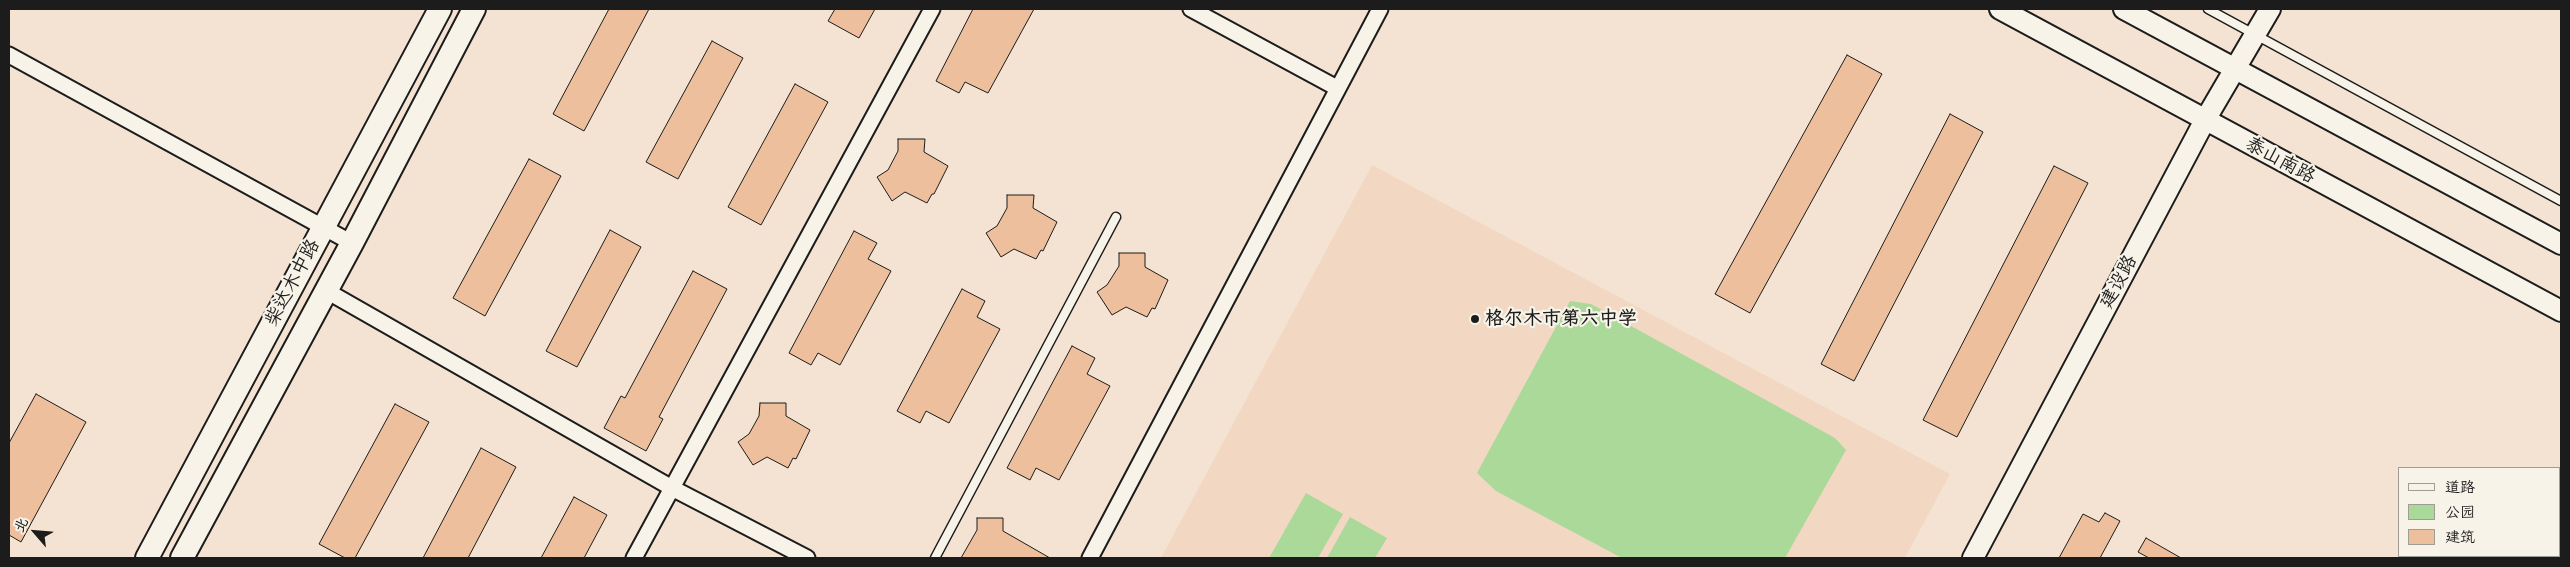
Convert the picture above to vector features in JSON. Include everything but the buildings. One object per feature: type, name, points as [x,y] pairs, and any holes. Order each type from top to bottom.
[{"type":"main road","name":"柴达木中路","points":[[147,558],[440,9]]},
{"type":"main road","name":"柴达木中路","points":[[182,558],[352,243],[474,9]]},
{"type":"street","points":[[634,558],[932,9]]},
{"type":"street","points":[[1191,9],[1337,88]]},
{"type":"street","points":[[1090,558],[1380,9]]},
{"type":"street","name":"泰山南路","points":[[2000,9],[2561,311]]},
{"type":"street","points":[[2124,9],[2237,68],[2561,244]]},
{"type":"street","name":"建设路","points":[[1973,558],[2205,120],[2270,9]]},
{"type":"street","points":[[9,55],[352,243]]},
{"type":"street","points":[[325,290],[672,488],[807,558]]},
{"type":"lane","points":[[2208,9],[2561,201]]},
{"type":"lane","points":[[935,558],[1116,217]]},
{"type":"shaded area","name":"格尔木市第六中学","points":[[1372,165],[1950,474],[1905,558],[1161,558]]},
{"type":"green space","points":[[1570,301],[1591,304],[1835,438],[1846,450],[1785,558],[1622,558],[1496,491],[1477,473]]},
{"type":"green space","points":[[1306,493],[1343,514],[1318,558],[1269,558]]},
{"type":"green space","points":[[1350,517],[1387,538],[1375,558],[1327,558]]},
{"type":"place","name":"格尔木市第六中学","points":[[1475,319]]}]
